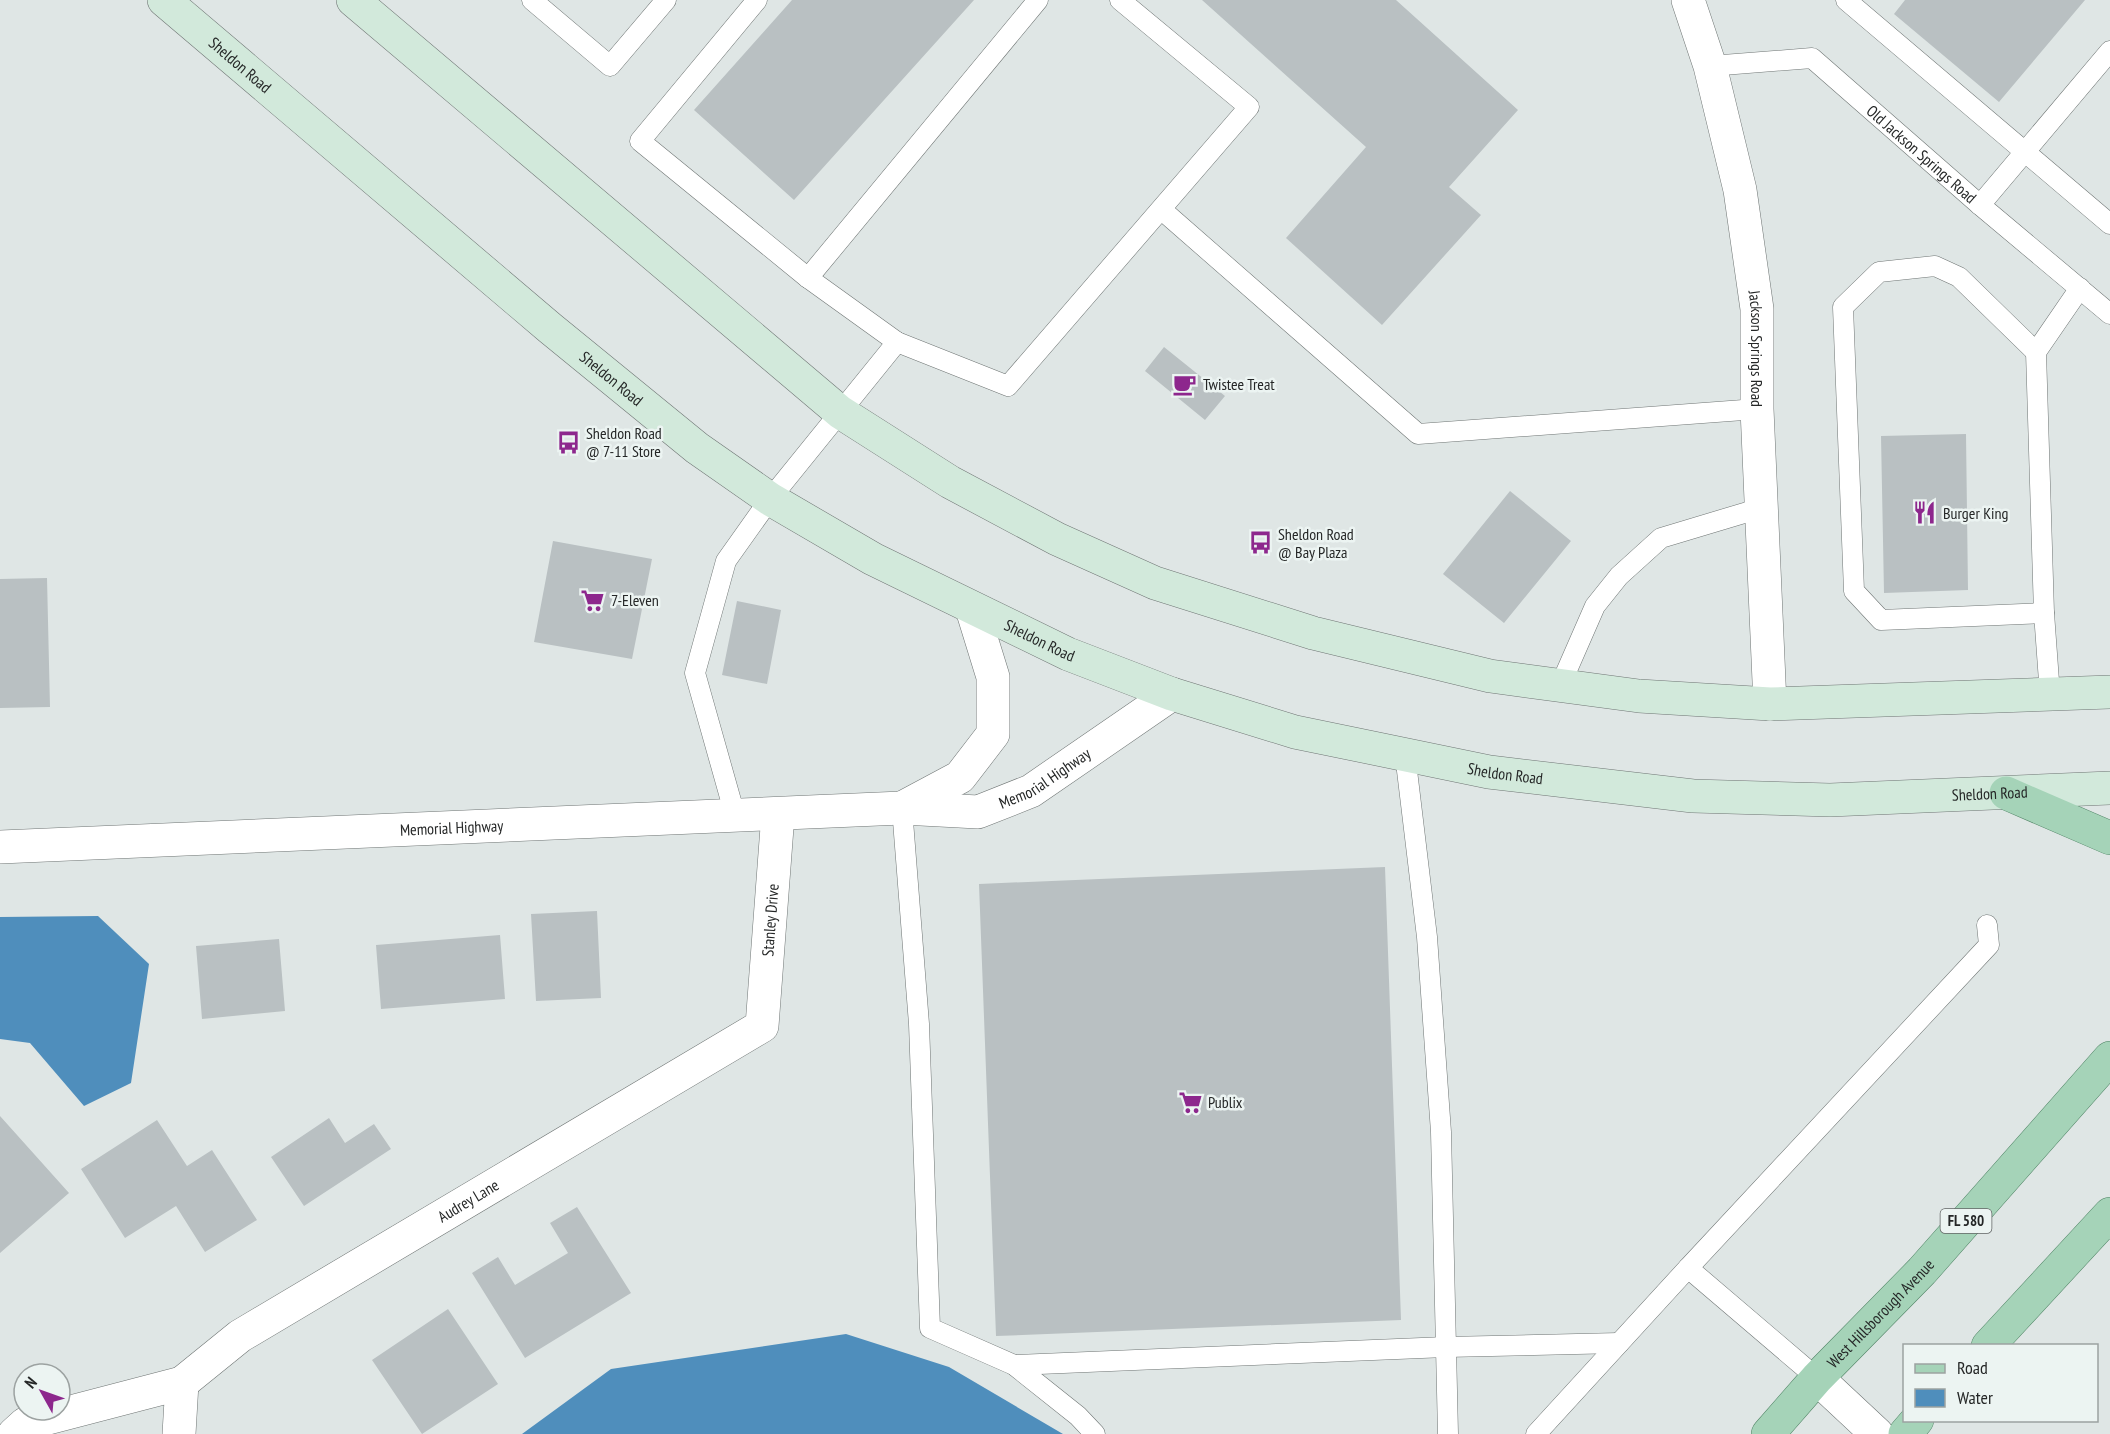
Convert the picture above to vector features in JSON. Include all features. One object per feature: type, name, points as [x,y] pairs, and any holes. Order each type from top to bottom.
[{"type":"main road","name":"Sheldon Road","points":[[164,0],[550,328],[697,448],[770,499],[873,559],[1068,654],[1172,694],[1295,732],[1489,772],[1693,796],[1830,800],[2110,788]]},
{"type":"main road","points":[[353,0],[840,412],[951,482],[1058,539],[1155,583],[1313,633],[1490,676],[1639,696],[1770,704],[2110,692]]},
{"type":"main road","points":[[2006,794],[2110,838]]},
{"type":"main road","name":"West Hillsborough Avenue","points":[[1768,1434],[1817,1378],[1922,1271],[2110,1058]]},
{"type":"main road","points":[[1990,1344],[2110,1214]]},
{"type":"main road","points":[[1905,1434],[1915,1422]]},
{"type":"street","name":"Jackson Springs Road","points":[[1688,0],[1710,66],[1740,190],[1757,309],[1757,409],[1770,704]]},
{"type":"street","name":"Memorial Highway","points":[[902,808],[960,777],[993,734],[993,677],[972,609]]},
{"type":"street","name":"Memorial Highway","points":[[0,847],[902,808],[978,812],[1031,791],[1172,694]]},
{"type":"street","name":"Stanley Drive","points":[[762,1026],[778,814]]},
{"type":"street","name":"Audrey Lane","points":[[14,1434],[26,1424],[182,1383],[240,1336],[762,1026]]},
{"type":"street","points":[[1817,1378],[1877,1434]]},
{"type":"street","points":[[178,1434],[182,1383]]},
{"type":"lane","points":[[532,0],[610,66],[666,0]]},
{"type":"lane","points":[[757,0],[640,141],[808,278],[897,342],[1008,386],[1249,107],[1120,0]]},
{"type":"lane","points":[[808,278],[1038,0]]},
{"type":"lane","points":[[1846,0],[2110,224]]},
{"type":"lane","points":[[1980,205],[2110,51]]},
{"type":"lane","name":"Old Jackson Springs Road","points":[[1710,66],[1812,58],[1980,205],[2110,314]]},
{"type":"lane","points":[[1162,210],[1418,434],[1757,409]]},
{"type":"lane","points":[[2036,352],[1959,277],[1935,266],[1879,272],[1843,307],[1854,591],[1881,620],[2044,613]]},
{"type":"lane","points":[[2050,695],[2044,613],[2036,352],[2080,288]]},
{"type":"lane","points":[[735,815],[695,673],[726,561],[770,499],[897,342]]},
{"type":"lane","points":[[1560,686],[1595,606],[1619,576],[1662,538],[1761,508]]},
{"type":"lane","points":[[1405,754],[1428,937],[1441,1132],[1448,1434]]},
{"type":"lane","points":[[902,808],[920,1024],[930,1328],[1014,1365],[1078,1416],[1095,1434]]},
{"type":"lane","points":[[1536,1434],[1989,945],[1987,925]]},
{"type":"lane","points":[[1688,1269],[1817,1378]]},
{"type":"lane","points":[[1014,1365],[1446,1347],[1619,1343]]},
{"type":"water","points":[[98,916],[149,964],[131,1083],[84,1106],[30,1043],[0,1039],[0,917]]},
{"type":"water","points":[[846,1334],[949,1367],[1063,1434],[522,1434],[611,1369]]},
{"type":"building","points":[[792,0],[974,0],[794,200],[694,110]]},
{"type":"building","points":[[1202,0],[1396,0],[1518,110],[1449,187],[1481,215],[1382,325],[1286,238],[1366,147]]},
{"type":"building","points":[[1905,0],[2085,0],[1999,102],[1894,14]]},
{"type":"building","name":"Twistee Treat","points":[[1164,347],[1225,396],[1205,420],[1145,371]]},
{"type":"building","name":"Burger King","points":[[1966,434],[1968,590],[1884,593],[1881,436]]},
{"type":"building","points":[[1510,491],[1571,541],[1504,623],[1443,574]]},
{"type":"building","name":"7-Eleven","points":[[553,541],[652,559],[632,659],[534,642]]},
{"type":"building","points":[[47,578],[50,707],[0,708],[0,579]]},
{"type":"building","points":[[737,601],[781,610],[767,684],[722,675]]},
{"type":"building","name":"Publix","points":[[1385,867],[1401,1320],[996,1336],[979,884]]},
{"type":"building","points":[[597,911],[601,998],[536,1001],[531,914]]},
{"type":"building","points":[[500,935],[505,999],[381,1009],[376,945]]},
{"type":"building","points":[[279,939],[285,1011],[202,1019],[196,946]]},
{"type":"building","points":[[0,1116],[69,1193],[0,1253]]},
{"type":"building","points":[[329,1118],[345,1143],[374,1124],[391,1149],[304,1206],[271,1157]]},
{"type":"building","points":[[157,1120],[187,1166],[212,1150],[257,1220],[205,1252],[176,1206],[125,1238],[81,1169]]},
{"type":"building","points":[[577,1207],[631,1293],[525,1358],[472,1273],[498,1257],[515,1285],[568,1253],[550,1223]]},
{"type":"building","points":[[448,1309],[498,1384],[422,1434],[372,1360]]},
{"type":"place","name":"Twistee Treat","points":[[1185,384]]},
{"type":"place","name":"Sheldon Road @ 7-11 Store","points":[[568,442]]},
{"type":"place","name":"Burger King","points":[[1925,513]]},
{"type":"place","name":"Sheldon Road @ Bay Plaza","points":[[1260,543]]},
{"type":"place","name":"7-Eleven","points":[[593,600]]},
{"type":"place","name":"Publix","points":[[1190,1102]]}]
